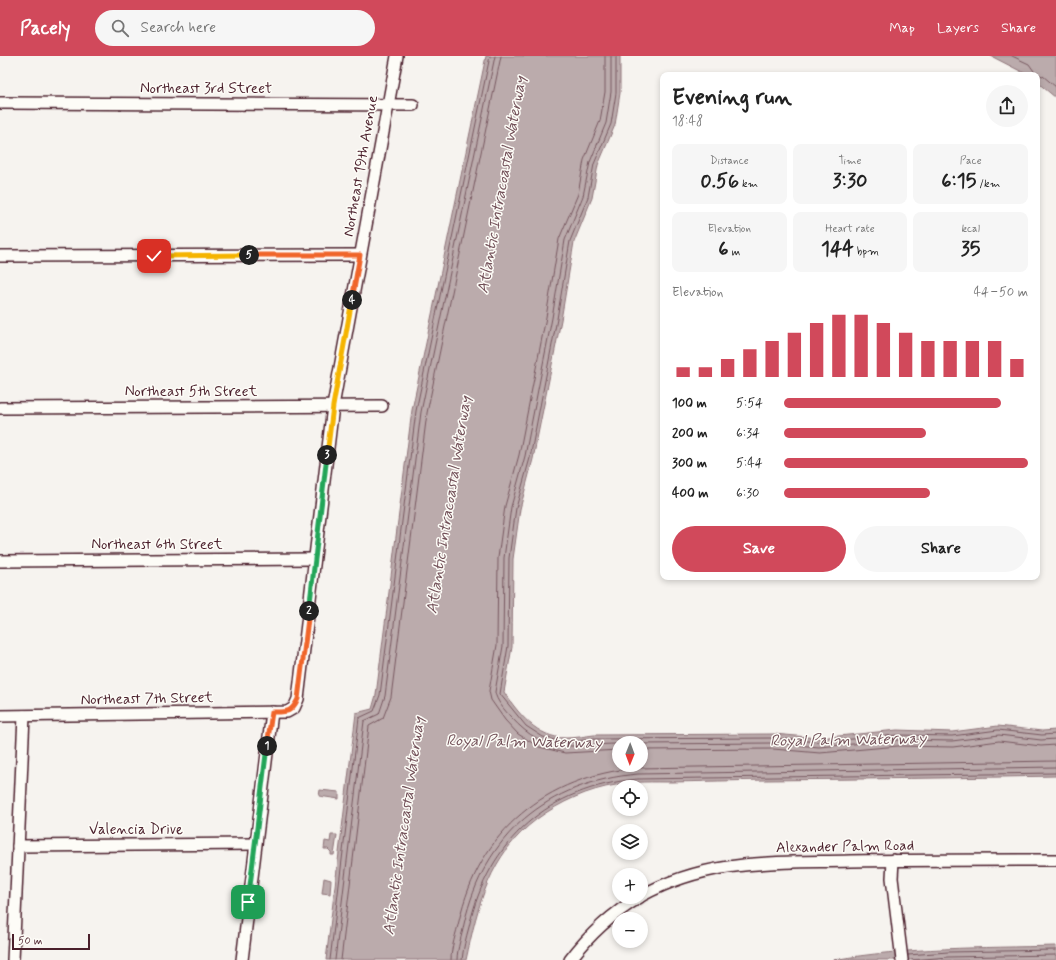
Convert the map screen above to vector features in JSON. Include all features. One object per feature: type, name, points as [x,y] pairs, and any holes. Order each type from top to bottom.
[{"type":"street","name":"Northeast 19th Avenue","points":[[294,708],[298,699],[333,406],[397,56]]},
{"type":"street","name":"Northeast 3rd Street","points":[[0,103],[413,105]]},
{"type":"street","points":[[0,256],[360,255]]},
{"type":"street","name":"Northeast 5th Street","points":[[0,408],[382,406]]},
{"type":"street","name":"Northeast 6th Street","points":[[0,561],[314,560]]},
{"type":"street","name":"Northeast 7th Street","points":[[0,716],[287,712],[294,708]]},
{"type":"street","points":[[242,960],[272,712]]},
{"type":"street","points":[[13,960],[24,716]]},
{"type":"street","name":"Valencia Drive","points":[[18,846],[255,844]]},
{"type":"street","points":[[893,860],[892,878],[902,960]]},
{"type":"street","name":"Alexander Palm Road","points":[[648,893],[676,879],[723,866],[747,864],[893,860],[1056,860]]},
{"type":"street","name":"Alexander Palm Road","points":[[570,960],[595,931],[630,904]]},
{"type":"water","points":[[486,56],[620,56],[620,93],[615,125],[598,165],[592,198],[574,242],[561,320],[533,459],[520,509],[513,559],[512,647],[504,692],[522,716],[537,729],[546,734],[566,738],[594,735],[774,734],[819,738],[897,730],[952,732],[998,726],[1042,731],[1056,730],[1056,776],[672,782],[612,780],[612,786],[585,793],[555,807],[537,819],[507,848],[488,882],[481,901],[466,960],[326,960],[356,713],[372,709],[376,695],[412,410]]},
{"type":"water","points":[[991,56],[1056,56],[1056,98],[1040,85],[1040,72],[1022,72]]},
{"type":"water","points":[[320,790],[339,792],[339,799],[319,796]]},
{"type":"water","points":[[331,835],[337,835],[334,855],[331,855],[331,852],[328,849],[324,849],[325,841],[330,842]]},
{"type":"water","points":[[324,878],[331,880],[330,894],[322,893]]},
{"type":"water","points":[[1056,946],[1056,960],[833,960],[917,950]]},
{"type":"route","points":[[154,256],[360,255],[333,406],[298,699],[294,708],[287,712],[272,712],[248,902]]},
{"type":"water label","name":"Atlantic Intracoastal Waterway","points":[[502,185]]},
{"type":"water label","name":"Atlantic Intracoastal Waterway","points":[[449,505]]},
{"type":"water label","name":"Royal Palm Waterway","points":[[848,740]]},
{"type":"water label","name":"Royal Palm Waterway","points":[[524,742]]},
{"type":"water label","name":"Atlantic Intracoastal Waterway","points":[[404,826]]}]
